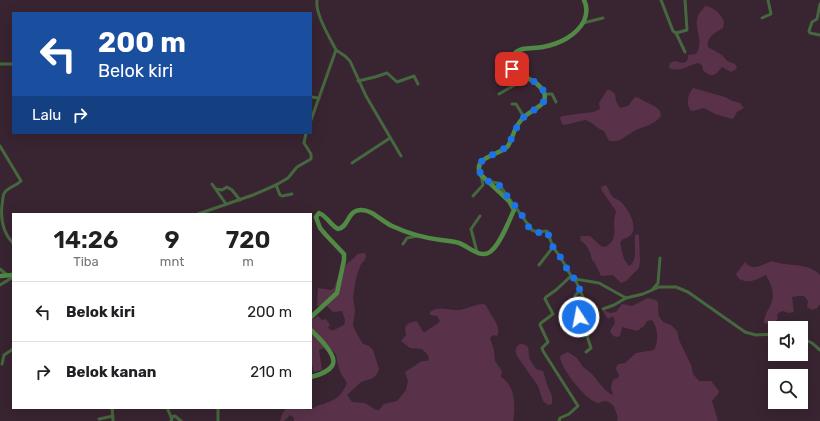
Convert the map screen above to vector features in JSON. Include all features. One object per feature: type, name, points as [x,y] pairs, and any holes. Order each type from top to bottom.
[{"type":"street","points":[[317,0],[320,17],[336,50],[350,61],[366,96],[401,156]]},
{"type":"street","points":[[473,196],[483,185],[479,168],[482,161],[508,146],[518,124],[524,117],[545,100],[545,94],[537,83],[512,69],[511,66],[515,52],[521,49],[557,44],[575,32],[583,23],[586,13],[586,5],[584,0]]},
{"type":"street","points":[[661,0],[673,31],[685,52]]},
{"type":"street","points":[[676,34],[687,30],[685,0]]},
{"type":"street","points":[[762,18],[771,13],[768,0]]},
{"type":"street","points":[[820,4],[817,19],[812,22],[809,32],[820,35]]},
{"type":"street","points":[[583,23],[604,18]]},
{"type":"street","points":[[312,117],[336,50]]},
{"type":"street","points":[[0,64],[12,64]]},
{"type":"street","points":[[358,80],[375,78],[387,73],[396,82],[414,76],[418,84]]},
{"type":"street","points":[[499,94],[527,78]]},
{"type":"street","points":[[545,94],[553,95],[556,102]]},
{"type":"street","points":[[312,97],[319,98]]},
{"type":"street","points":[[512,104],[516,104],[524,117]]},
{"type":"street","points":[[201,213],[240,200],[276,185],[288,178],[296,167],[311,159],[311,154],[304,143],[306,134]]},
{"type":"street","points":[[352,163],[390,138]]},
{"type":"street","points":[[0,146],[21,181],[3,194],[1,203],[1,220],[4,231],[12,242]]},
{"type":"street","points":[[312,316],[337,293],[344,260],[344,254],[320,228],[316,217],[318,213],[324,215],[334,227],[338,229],[343,228],[348,218],[352,214],[360,210],[367,211],[392,226],[421,235],[460,243],[477,252],[486,254],[492,249],[502,235],[514,210],[509,201],[480,174]]},
{"type":"street","points":[[487,181],[498,183],[501,190],[514,204],[525,222],[532,230],[537,232],[547,231],[553,247],[571,276],[575,279],[598,283],[626,298]]},
{"type":"street","points":[[212,184],[226,204]]},
{"type":"street","points":[[276,185],[280,195],[292,194]]},
{"type":"street","points":[[216,189],[222,190],[227,188],[234,192],[240,200]]},
{"type":"street","points":[[477,252],[471,229],[480,216]]},
{"type":"street","points":[[403,244],[407,238],[421,235]]},
{"type":"street","points":[[539,265],[553,247]]},
{"type":"street","points":[[653,289],[658,282],[660,258]]},
{"type":"street","points":[[0,269],[7,275]]},
{"type":"street","points":[[0,276],[12,276]]},
{"type":"street","points":[[559,421],[560,418],[569,414],[578,407],[578,405],[543,351],[542,348],[548,342],[540,325],[553,314],[545,299],[546,297],[554,292],[571,276]]},
{"type":"street","points":[[0,285],[12,277]]},
{"type":"street","points":[[575,279],[593,320],[585,330],[591,347],[586,352]]},
{"type":"street","points":[[603,309],[614,306],[626,298],[643,294],[658,287],[670,286],[683,289],[745,332],[756,336],[768,335]]},
{"type":"street","points":[[579,317],[575,296],[580,290]]},
{"type":"street","points":[[312,331],[325,344],[334,361],[328,370],[312,377]]},
{"type":"street","points":[[808,341],[820,350]]},
{"type":"street","points":[[2,364],[4,355],[12,350]]},
{"type":"street","points":[[112,409],[113,421]]},
{"type":"street","points":[[168,409],[171,419],[175,416],[181,421]]},
{"type":"street","points":[[218,409],[218,421]]},
{"type":"street","points":[[99,419],[113,416]]},
{"type":"shaded area","points":[[705,6],[717,11],[724,22],[723,28],[710,38],[708,47],[722,55],[727,61],[735,64],[737,67],[731,72],[722,67],[714,75],[709,75],[706,73],[703,70],[702,65],[698,63],[677,70],[669,68],[670,63],[675,61],[681,63],[686,62],[688,55],[696,54],[699,44],[697,21]]},
{"type":"shaded area","points":[[693,88],[725,97],[740,103],[744,108],[737,112],[733,119],[715,114],[704,108],[693,111],[690,110],[688,99]]},
{"type":"shaded area","points":[[607,90],[610,90],[615,94],[616,101],[620,108],[628,106],[635,97],[659,109],[661,116],[652,123],[616,141],[609,141],[604,131],[585,120],[565,125],[562,124],[560,118],[562,116],[593,112],[600,109],[599,103]]},
{"type":"shaded area","points":[[606,185],[613,197],[620,201],[628,210],[633,222],[632,233],[620,243],[624,259],[629,266],[634,261],[635,237],[636,234],[639,235],[639,268],[626,281],[621,283],[613,275],[601,276],[586,245],[580,240],[581,236],[590,236],[601,246],[605,247],[613,240],[616,211],[602,191],[601,187]]},
{"type":"shaded area","points":[[365,253],[366,257],[361,264],[356,278],[353,297],[355,310],[353,326],[363,344],[369,346],[373,350],[379,369],[373,378],[361,382],[347,395],[352,402],[365,403],[376,410],[379,410],[384,404],[397,401],[406,390],[408,381],[405,372],[422,361],[427,361],[429,359],[428,355],[422,349],[410,348],[401,341],[406,335],[405,327],[409,323],[417,321],[423,332],[426,332],[440,321],[437,316],[430,315],[430,312],[434,310],[461,310],[483,304],[486,305],[497,324],[497,336],[493,335],[490,338],[494,350],[495,361],[502,371],[501,377],[506,381],[512,390],[514,403],[513,421],[294,421],[294,418],[290,415],[284,421],[280,421],[283,412],[286,409],[310,410],[316,406],[335,399],[342,393],[347,383],[340,372],[334,352],[329,349],[325,348],[319,350],[322,370],[314,372],[312,365],[312,319],[318,316],[322,320],[326,319],[330,325],[328,327],[330,330],[334,330],[344,325],[345,320],[342,311],[333,312],[325,304],[321,307],[317,306],[318,288],[331,290],[334,288],[339,274],[345,265],[357,254]]},
{"type":"shaded area","points":[[772,261],[804,266],[815,271],[820,275],[820,304],[817,308],[812,310],[807,307],[808,301],[804,296],[792,297],[794,312],[789,313],[783,311],[778,313],[778,318],[776,321],[768,321],[768,323],[766,324],[764,322],[765,317],[772,301],[773,292],[766,275],[756,280],[746,281],[739,279],[736,274],[745,262],[751,267],[761,266]]},
{"type":"shaded area","points":[[648,298],[658,302],[658,312],[660,318],[663,322],[671,325],[677,331],[679,340],[691,365],[693,374],[699,381],[711,381],[719,391],[712,401],[718,421],[617,421],[614,406],[607,401],[597,403],[590,399],[573,382],[564,368],[560,356],[568,352],[577,358],[583,367],[592,374],[605,390],[612,395],[612,383],[614,379],[618,378],[619,375],[616,370],[618,364],[625,363],[636,353],[654,350],[657,343],[657,335],[656,327],[652,320],[647,321],[644,326],[637,331],[622,327],[620,336],[613,336],[610,331],[615,323],[613,316],[608,319],[603,311],[604,310],[610,313],[616,312],[622,304],[632,306]]},
{"type":"shaded area","points":[[521,344],[528,347],[530,360],[536,369],[543,371],[552,395],[552,404],[548,405],[543,401],[538,386],[517,356],[516,349],[518,345]]},
{"type":"route","points":[[512,69],[537,83],[545,94],[545,100],[527,114],[518,124],[508,146],[479,164],[479,171],[487,181],[498,183],[501,190],[514,204],[525,222],[534,232],[547,231],[553,247],[571,276],[575,279],[580,290],[575,294],[579,317]]}]
